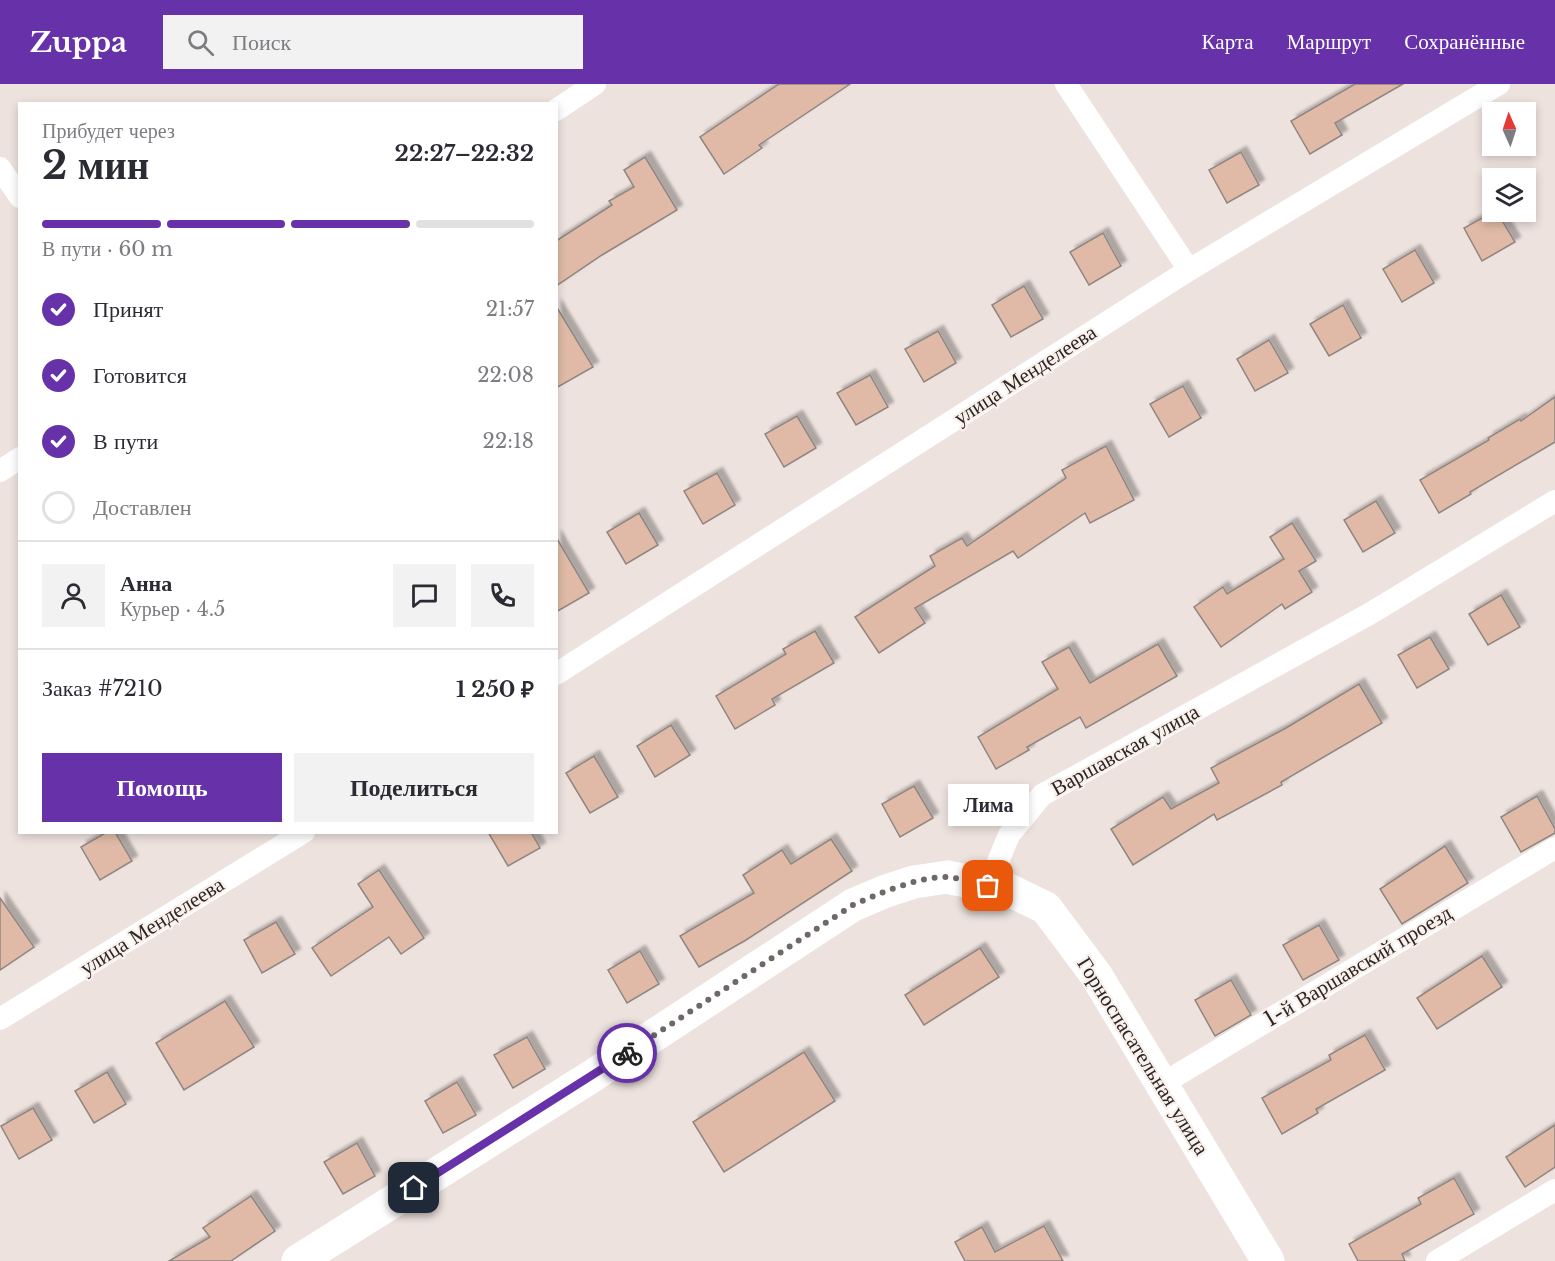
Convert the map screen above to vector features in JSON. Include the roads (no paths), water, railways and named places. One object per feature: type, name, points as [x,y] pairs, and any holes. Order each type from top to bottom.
[{"type":"main road","points":[[298,1261],[586,1080],[853,905],[915,882],[946,877],[988,886]]},
{"type":"main road","name":"Горноспасательная улица","points":[[988,886],[1009,890],[1046,908],[1096,975],[1268,1261]]},
{"type":"street","points":[[558,109],[595,84]]},
{"type":"street","points":[[1066,84],[1189,270]]},
{"type":"street","name":"улица Менделеева","points":[[558,673],[1189,270],[1499,84]]},
{"type":"street","points":[[0,168],[18,194]]},
{"type":"street","points":[[0,471],[18,459]]},
{"type":"street","name":"Варшавская улица","points":[[988,886],[1009,835],[1042,795],[1371,613],[1555,501]]},
{"type":"street","name":"улица Менделеева","points":[[0,1019],[301,834]]},
{"type":"street","name":"1-й Варшавский проезд","points":[[1162,1084],[1555,848]]},
{"type":"street","points":[[1437,1261],[1555,1190]]},
{"type":"place","name":"Лима","points":[[988,886]]}]
